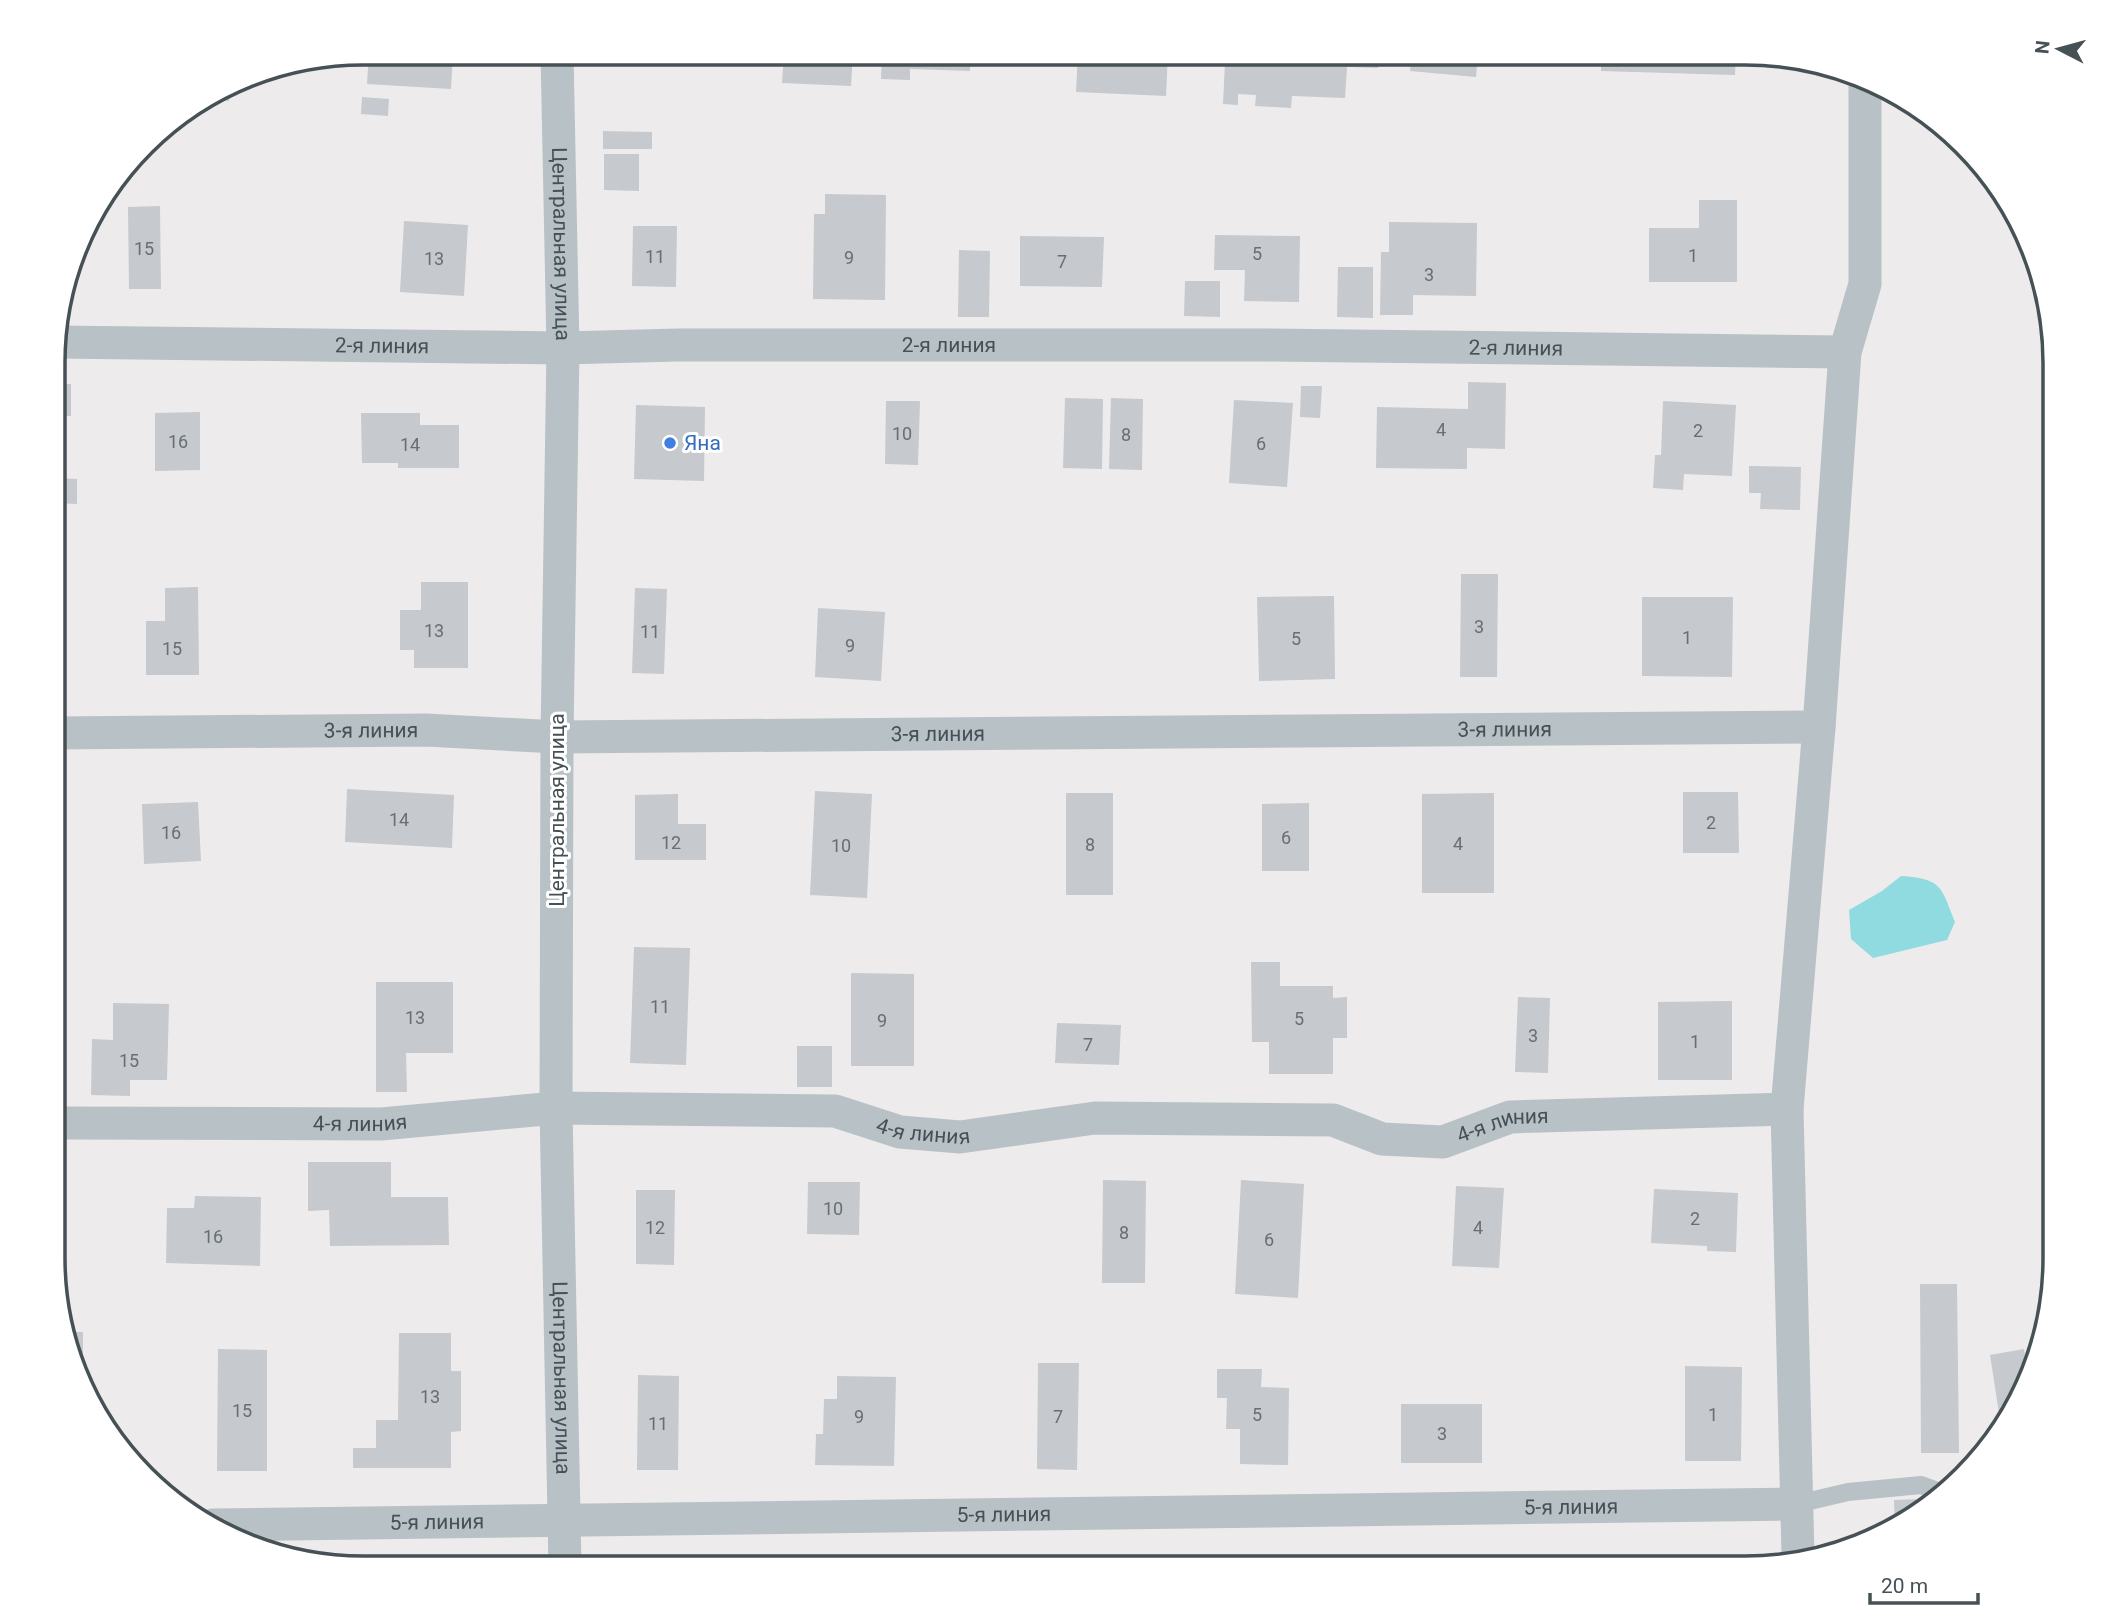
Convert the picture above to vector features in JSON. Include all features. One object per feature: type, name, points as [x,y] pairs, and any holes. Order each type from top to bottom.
[{"type":"street","name":"Центральная улица","points":[[557,65],[563,348],[557,737],[556,1108],[565,1556]]},
{"type":"street","points":[[1798,1552],[1787,1109],[1819,727],[1845,352],[1865,284],[1865,90]]},
{"type":"street","name":"2-я линия","points":[[65,342],[563,348],[678,345],[1269,345],[1845,352]]},
{"type":"street","name":"3-я линия","points":[[65,733],[426,730],[557,737],[1819,727]]},
{"type":"street","name":"4-я линия","points":[[65,1123],[381,1124],[556,1108],[835,1111],[900,1132],[960,1137],[1095,1118],[1333,1120],[1382,1139],[1443,1142],[1510,1117],[1787,1109]]},
{"type":"street","name":"5-я линия","points":[[231,1525],[1797,1504]]},
{"type":"lane","points":[[1797,1504],[1848,1492],[1922,1485],[1933,1489]]},
{"type":"water","points":[[1901,876],[1925,879],[1938,887],[1943,892],[1955,922],[1947,940],[1873,958],[1851,939],[1849,910],[1882,891]]},
{"type":"building","points":[[368,65],[452,65],[451,89],[367,84]]},
{"type":"building","points":[[783,65],[852,65],[851,86],[782,83]]},
{"type":"building","points":[[882,65],[970,65],[970,71],[910,69],[910,80],[881,79]]},
{"type":"building","points":[[1077,65],[1167,65],[1166,96],[1076,92]]},
{"type":"building","points":[[1225,65],[1378,65],[1378,68],[1347,67],[1345,98],[1292,96],[1291,108],[1255,106],[1256,95],[1238,94],[1238,105],[1223,104]]},
{"type":"building","points":[[1411,65],[1477,65],[1476,77],[1410,71]]},
{"type":"building","points":[[1601,65],[1735,65],[1735,75],[1601,71]]},
{"type":"building","points":[[362,97],[389,99],[388,116],[361,114]]},
{"type":"building","points":[[603,131],[652,132],[652,149],[603,149]]},
{"type":"building","points":[[604,154],[639,154],[639,191],[604,190]]},
{"type":"building","points":[[825,194],[886,195],[885,300],[813,299],[814,214],[825,214]]},
{"type":"building","points":[[1699,200],[1737,200],[1737,282],[1649,282],[1649,228],[1699,228]]},
{"type":"building","points":[[160,206],[161,289],[129,289],[128,207]]},
{"type":"building","points":[[404,221],[468,225],[464,296],[400,292]]},
{"type":"building","points":[[1389,222],[1477,223],[1476,296],[1413,295],[1413,315],[1380,315],[1381,252],[1389,252]]},
{"type":"building","points":[[633,226],[677,226],[676,287],[632,286]]},
{"type":"building","points":[[1215,235],[1300,236],[1299,302],[1244,301],[1245,270],[1214,270]]},
{"type":"building","points":[[1020,236],[1104,237],[1102,287],[1020,286]]},
{"type":"building","points":[[959,250],[990,251],[989,317],[958,317]]},
{"type":"building","points":[[1338,267],[1373,267],[1373,318],[1337,317]]},
{"type":"building","points":[[1185,281],[1220,281],[1220,317],[1184,316]]},
{"type":"building","points":[[1468,382],[1506,383],[1505,449],[1467,448],[1467,469],[1376,468],[1377,407],[1468,409]]},
{"type":"building","points":[[65,384],[71,384],[71,416],[65,416]]},
{"type":"building","points":[[1301,386],[1322,386],[1320,418],[1300,417]]},
{"type":"building","points":[[1065,398],[1103,399],[1102,469],[1063,468]]},
{"type":"building","points":[[1111,398],[1143,399],[1142,470],[1109,469]]},
{"type":"building","points":[[1234,400],[1293,403],[1287,487],[1229,483]]},
{"type":"building","points":[[886,401],[920,401],[918,465],[885,464]]},
{"type":"building","points":[[1663,401],[1736,405],[1732,476],[1684,474],[1683,490],[1653,488],[1655,455],[1661,455]]},
{"type":"building","name":"Яна","points":[[636,405],[705,407],[704,481],[634,479]]},
{"type":"building","points":[[200,412],[200,470],[155,471],[155,413]]},
{"type":"building","points":[[361,413],[420,413],[420,425],[459,425],[459,468],[398,468],[398,463],[362,463]]},
{"type":"building","points":[[1749,466],[1801,467],[1800,510],[1760,509],[1761,493],[1749,493]]},
{"type":"building","points":[[65,478],[77,479],[77,504],[65,503]]},
{"type":"building","points":[[1461,574],[1498,574],[1497,677],[1460,677]]},
{"type":"building","points":[[421,582],[468,582],[468,668],[414,668],[414,650],[400,650],[400,610],[421,610]]},
{"type":"building","points":[[198,587],[199,675],[146,675],[146,621],[165,621],[165,588]]},
{"type":"building","points":[[635,588],[667,589],[664,674],[632,673]]},
{"type":"building","points":[[1334,596],[1335,679],[1259,681],[1257,597]]},
{"type":"building","points":[[1642,597],[1733,597],[1732,677],[1642,676]]},
{"type":"building","points":[[818,608],[885,612],[881,681],[815,677]]},
{"type":"building","points":[[347,789],[454,795],[452,848],[345,842]]},
{"type":"building","points":[[815,791],[872,794],[867,898],[810,895]]},
{"type":"building","points":[[1683,792],[1738,792],[1739,853],[1683,853]]},
{"type":"building","points":[[1066,793],[1113,793],[1113,895],[1066,895]]},
{"type":"building","points":[[1494,793],[1494,893],[1422,893],[1422,794]]},
{"type":"building","points":[[678,794],[678,824],[706,824],[706,860],[635,860],[635,795]]},
{"type":"building","points":[[198,802],[201,861],[144,864],[142,804]]},
{"type":"building","points":[[1309,803],[1309,871],[1262,871],[1262,804]]},
{"type":"building","points":[[634,947],[690,948],[686,1065],[630,1063]]},
{"type":"building","points":[[1251,962],[1280,962],[1280,986],[1333,986],[1333,998],[1347,997],[1347,1038],[1333,1038],[1333,1074],[1269,1074],[1269,1042],[1252,1042]]},
{"type":"building","points":[[851,973],[914,974],[914,1066],[851,1066]]},
{"type":"building","points":[[376,982],[453,982],[453,1053],[406,1053],[407,1092],[376,1092]]},
{"type":"building","points":[[1518,997],[1550,998],[1548,1073],[1515,1072]]},
{"type":"building","points":[[1732,1001],[1732,1080],[1658,1080],[1658,1002]]},
{"type":"building","points":[[113,1003],[169,1004],[167,1080],[130,1080],[130,1096],[91,1095],[92,1039],[113,1040]]},
{"type":"building","points":[[1057,1023],[1121,1025],[1119,1065],[1055,1063]]},
{"type":"building","points":[[797,1046],[832,1046],[832,1087],[797,1087]]},
{"type":"building","points":[[308,1162],[391,1162],[391,1197],[448,1197],[449,1245],[330,1246],[329,1210],[308,1211]]},
{"type":"building","points":[[1103,1180],[1146,1181],[1145,1283],[1102,1283]]},
{"type":"building","points":[[1241,1180],[1304,1184],[1298,1298],[1235,1294]]},
{"type":"building","points":[[808,1182],[860,1182],[859,1235],[807,1234]]},
{"type":"building","points":[[1456,1186],[1504,1188],[1499,1268],[1452,1266]]},
{"type":"building","points":[[1654,1189],[1738,1193],[1736,1252],[1707,1251],[1707,1246],[1651,1243]]},
{"type":"building","points":[[636,1190],[675,1190],[674,1265],[636,1264]]},
{"type":"building","points":[[195,1196],[261,1197],[260,1266],[166,1263],[167,1208],[194,1208]]},
{"type":"building","points":[[1920,1284],[1957,1284],[1959,1453],[1921,1453]]},
{"type":"building","points":[[74,1332],[83,1332],[83,1360]]},
{"type":"building","points":[[399,1333],[451,1333],[451,1371],[461,1371],[461,1431],[451,1432],[451,1468],[353,1468],[353,1448],[376,1448],[376,1420],[398,1420]]},
{"type":"building","points":[[218,1349],[267,1350],[267,1471],[217,1471]]},
{"type":"building","points":[[2024,1349],[2025,1359],[2021,1372],[1999,1414],[1990,1355]]},
{"type":"building","points":[[1038,1363],[1079,1363],[1077,1470],[1037,1469]]},
{"type":"building","points":[[1685,1366],[1742,1367],[1741,1461],[1685,1461]]},
{"type":"building","points":[[1217,1369],[1262,1369],[1261,1387],[1289,1388],[1288,1465],[1240,1464],[1240,1429],[1226,1429],[1227,1398],[1217,1398]]},
{"type":"building","points":[[638,1375],[679,1376],[678,1470],[637,1470]]},
{"type":"building","points":[[837,1376],[896,1377],[894,1466],[815,1465],[816,1434],[823,1434],[824,1399],[837,1399]]},
{"type":"building","points":[[1401,1404],[1482,1404],[1482,1463],[1401,1463]]},
{"type":"building","points":[[1921,1499],[1895,1516],[1894,1500]]},
{"type":"place","name":"Яна","points":[[670,443]]}]
